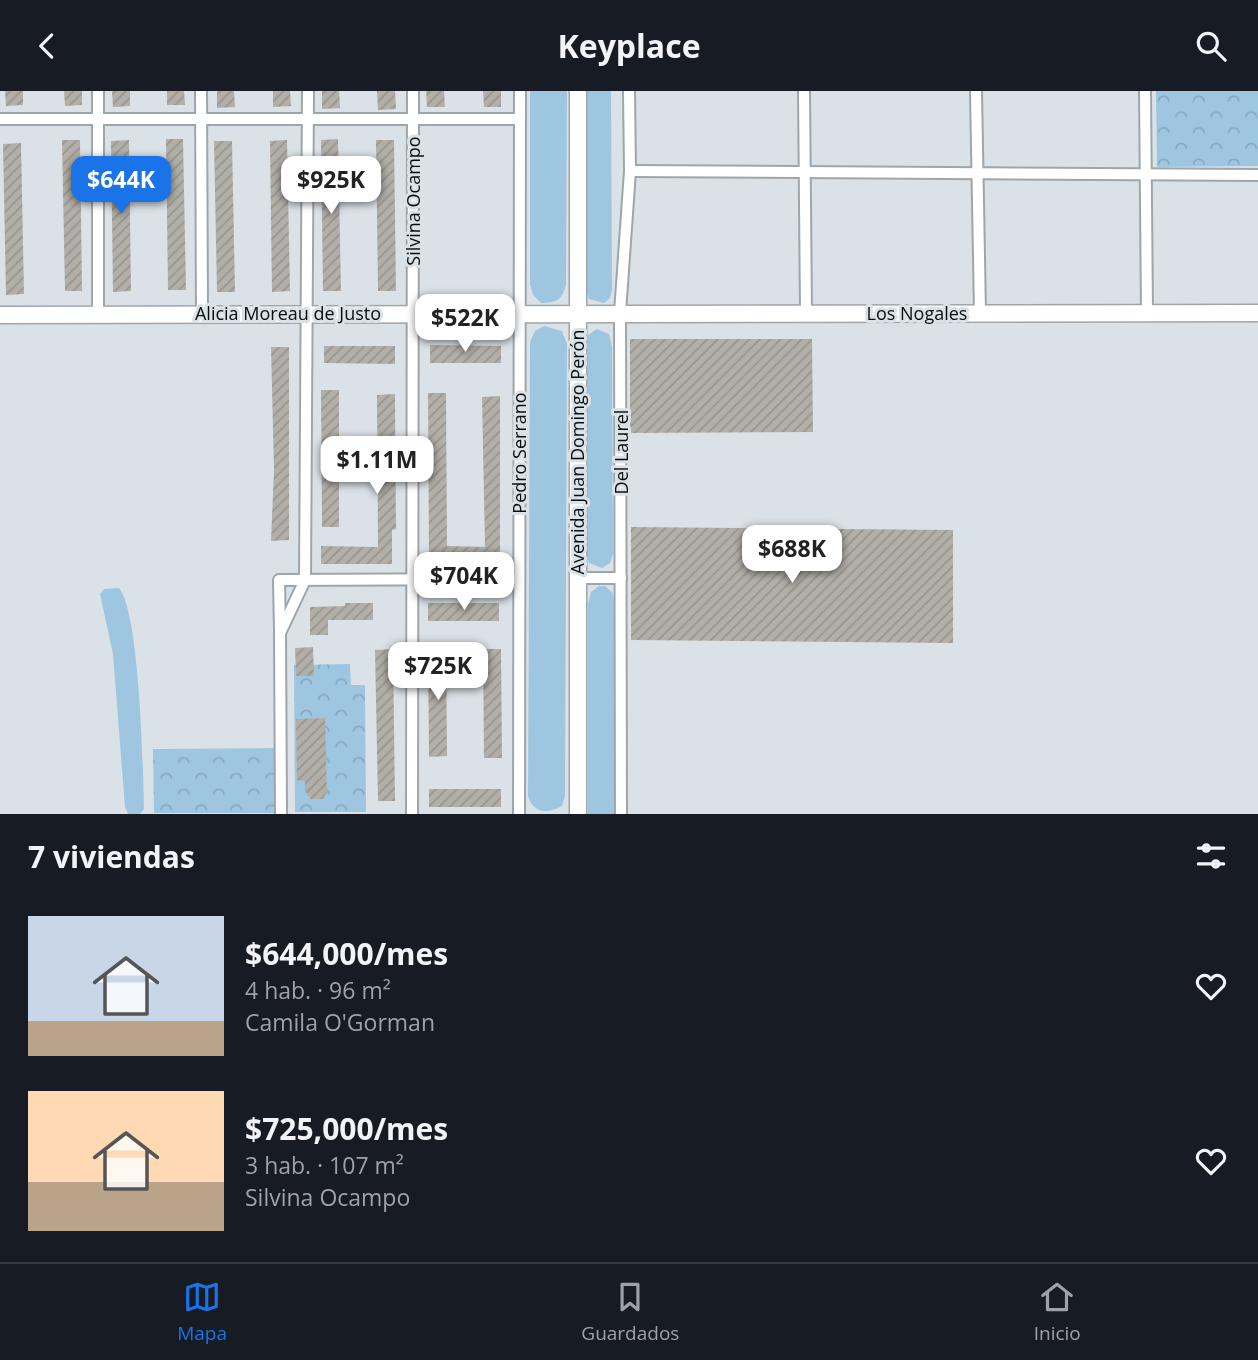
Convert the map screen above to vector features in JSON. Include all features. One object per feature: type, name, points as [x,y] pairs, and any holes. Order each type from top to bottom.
[{"type":"street","points":[[98,91],[98,314]]},
{"type":"street","points":[[201,91],[202,314]]},
{"type":"street","points":[[280,633],[305,580],[308,91]]},
{"type":"street","name":"Silvina Ocampo","points":[[412,814],[413,91]]},
{"type":"street","name":"Pedro Serrano","points":[[519,814],[520,91]]},
{"type":"street","name":"Avenida Juan Domingo Perón","points":[[578,91],[578,814]]},
{"type":"street","name":"Del Laurel","points":[[621,814],[620,313],[630,171],[629,91]]},
{"type":"street","points":[[804,91],[806,313]]},
{"type":"street","points":[[976,91],[980,313]]},
{"type":"street","points":[[1145,91],[1147,313]]},
{"type":"street","points":[[0,119],[520,119]]},
{"type":"street","points":[[630,171],[1258,175]]},
{"type":"street","name":"Los Nogales","points":[[577,314],[1258,313]]},
{"type":"street","name":"Alicia Moreau de Justo","points":[[0,315],[577,314]]},
{"type":"street","points":[[577,578],[621,578]]},
{"type":"street","points":[[281,814],[279,580],[519,579]]},
{"type":"green space","points":[[530,91],[567,91],[566,285],[560,297],[546,303],[541,303],[533,295],[530,284]]},
{"type":"green space","points":[[587,91],[611,91],[612,290],[610,298],[604,303],[589,299],[586,289]]},
{"type":"green space","points":[[1156,91],[1258,91],[1258,166],[1157,167]]},
{"type":"green space","points":[[544,326],[562,331],[567,344],[565,796],[562,806],[542,811],[534,806],[528,796],[530,342],[535,331]]},
{"type":"green space","points":[[597,329],[609,334],[612,347],[613,554],[610,563],[602,568],[589,563],[586,554],[586,347],[588,335]]},
{"type":"green space","points":[[599,586],[605,586],[612,592],[615,604],[615,814],[588,814],[588,604],[591,592]]},
{"type":"green space","points":[[119,588],[132,628],[136,659],[144,789],[144,809],[140,814],[128,814],[125,807],[113,654],[100,594],[104,589]]},
{"type":"green space","points":[[350,664],[351,685],[365,685],[366,812],[295,812],[294,665]]},
{"type":"green space","points":[[274,748],[275,813],[154,813],[153,749]]},
{"type":"building","points":[[5,91],[23,91],[23,105],[6,106]]},
{"type":"building","points":[[64,91],[82,91],[82,105],[65,106]]},
{"type":"building","points":[[112,91],[130,91],[130,106],[113,107]]},
{"type":"building","points":[[167,91],[184,91],[185,105],[167,105]]},
{"type":"building","points":[[217,91],[234,91],[235,107],[217,108]]},
{"type":"building","points":[[273,91],[290,91],[291,106],[273,107]]},
{"type":"building","points":[[322,91],[339,91],[340,108],[322,109]]},
{"type":"building","points":[[377,91],[395,91],[396,109],[378,110]]},
{"type":"building","points":[[426,91],[444,91],[445,107],[427,107]]},
{"type":"building","points":[[483,91],[501,91],[501,107],[484,107]]},
{"type":"building","points":[[166,139],[183,139],[186,290],[168,290]]},
{"type":"building","points":[[338,139],[341,291],[323,291],[321,140]]},
{"type":"building","points":[[62,140],[80,140],[82,291],[65,291]]},
{"type":"building","points":[[129,140],[131,291],[113,292],[111,141]]},
{"type":"building","points":[[287,140],[290,291],[272,292],[270,141]]},
{"type":"building","points":[[376,140],[394,140],[396,291],[378,291]]},
{"type":"building","points":[[214,141],[232,141],[235,292],[217,292]]},
{"type":"building","points":[[21,143],[24,294],[6,295],[3,144]]},
{"type":"building","points":[[630,339],[812,339],[813,432],[630,433]]},
{"type":"building","points":[[430,345],[501,346],[501,363],[430,363]]},
{"type":"building","points":[[324,346],[395,346],[395,364],[324,363]]},
{"type":"building","points":[[271,347],[289,347],[289,540],[271,541],[274,470]]},
{"type":"building","points":[[321,390],[339,390],[339,527],[322,527]]},
{"type":"building","points":[[428,393],[446,393],[447,546],[485,547],[482,397],[500,396],[500,564],[429,564]]},
{"type":"building","points":[[395,394],[396,529],[392,530],[392,564],[321,564],[321,546],[378,547],[377,395]]},
{"type":"building","points":[[631,527],[953,530],[953,643],[631,640]]},
{"type":"building","points":[[345,603],[373,603],[373,620],[328,620],[328,635],[310,635],[310,607],[345,606]]},
{"type":"building","points":[[428,603],[499,603],[499,621],[428,621]]},
{"type":"building","points":[[313,647],[314,676],[296,676],[295,648]]},
{"type":"building","points":[[446,647],[447,756],[429,757],[428,648]]},
{"type":"building","points":[[393,649],[395,801],[378,801],[375,650]]},
{"type":"building","points":[[483,649],[501,649],[502,758],[484,758]]},
{"type":"building","points":[[325,718],[327,792],[323,799],[311,799],[305,791],[305,781],[297,780],[296,719]]},
{"type":"building","points":[[429,789],[501,789],[501,807],[429,807]]}]
